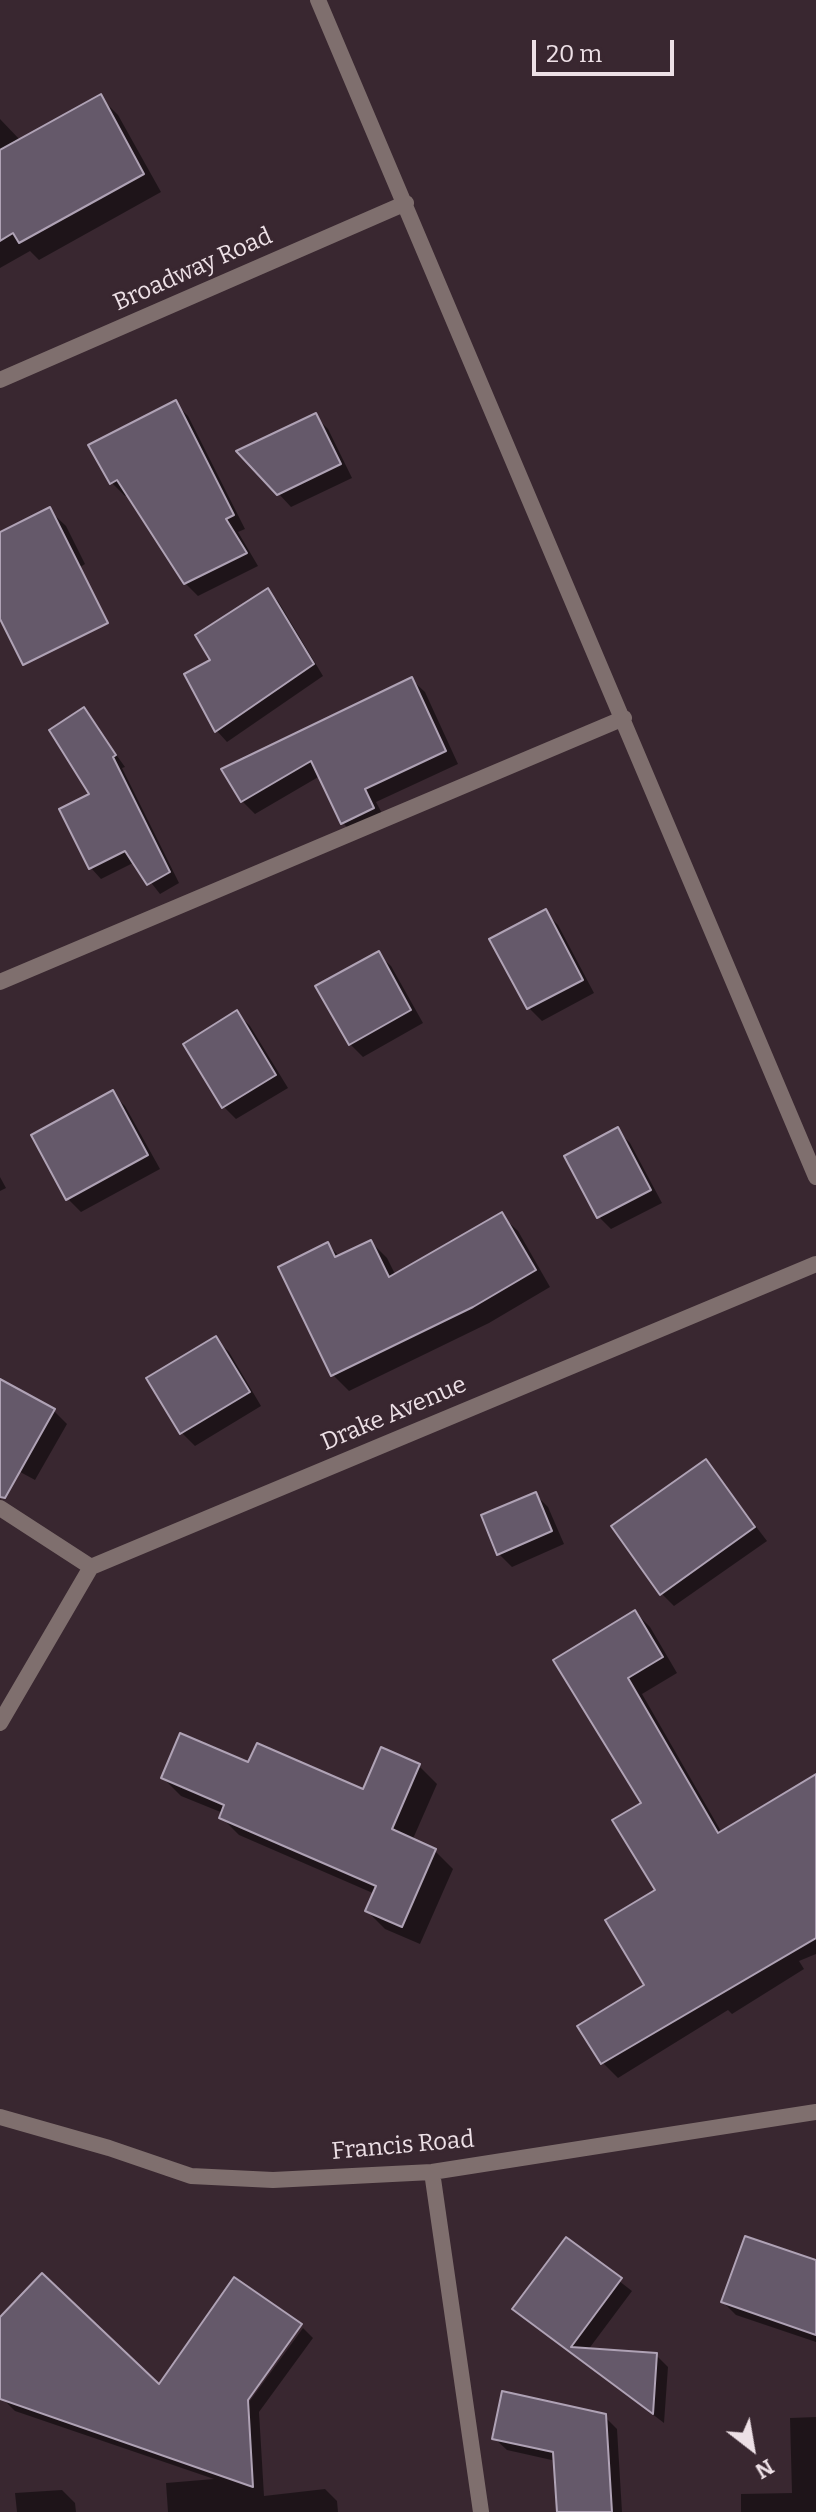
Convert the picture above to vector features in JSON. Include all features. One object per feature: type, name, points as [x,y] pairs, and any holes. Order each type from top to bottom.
[{"type":"street","points":[[318,0],[816,1177]]},
{"type":"street","name":"Broadway Road","points":[[0,380],[406,203]]},
{"type":"street","points":[[0,982],[624,718]]},
{"type":"street","name":"Drake Avenue","points":[[91,1567],[816,1264]]},
{"type":"street","points":[[0,1508],[91,1567],[0,1723]]},
{"type":"street","name":"Francis Road","points":[[0,2117],[109,2148],[191,2176],[273,2180],[432,2172],[816,2112]]},
{"type":"street","points":[[432,2172],[481,2512]]},
{"type":"building","points":[[101,94],[144,174],[19,243],[13,233],[0,241],[0,150]]},
{"type":"building","points":[[176,400],[234,515],[226,519],[247,553],[184,584],[117,480],[110,484],[88,445]]},
{"type":"building","points":[[316,413],[341,464],[277,495],[236,451]]},
{"type":"building","points":[[50,507],[108,623],[23,665],[0,619],[0,532]]},
{"type":"building","points":[[268,588],[314,664],[215,732],[184,674],[210,660],[195,635]]},
{"type":"building","points":[[412,677],[446,751],[365,789],[374,808],[341,824],[311,761],[241,802],[221,769]]},
{"type":"building","points":[[84,707],[116,755],[113,757],[170,872],[147,885],[125,851],[89,869],[59,809],[89,794],[49,730]]},
{"type":"building","points":[[546,909],[583,980],[527,1009],[489,939]]},
{"type":"building","points":[[379,951],[411,1010],[349,1045],[315,986]]},
{"type":"building","points":[[237,1010],[276,1075],[222,1108],[183,1044]]},
{"type":"building","points":[[113,1090],[148,1155],[66,1200],[31,1135]]},
{"type":"building","points":[[618,1127],[651,1190],[597,1218],[564,1156]]},
{"type":"building","points":[[502,1212],[536,1270],[473,1307],[331,1376],[278,1267],[328,1242],[335,1257],[371,1240],[389,1277]]},
{"type":"building","points":[[216,1336],[250,1392],[180,1434],[146,1378]]},
{"type":"building","points":[[0,1379],[55,1409],[5,1498],[0,1497]]},
{"type":"building","points":[[706,1459],[755,1527],[660,1595],[611,1526]]},
{"type":"building","points":[[536,1492],[552,1531],[497,1555],[481,1515]]},
{"type":"building","points":[[635,1610],[663,1657],[628,1678],[718,1833],[816,1774],[816,1938],[601,2064],[577,2026],[644,1985],[605,1920],[655,1890],[612,1820],[641,1803],[553,1660]]},
{"type":"building","points":[[180,1733],[248,1762],[257,1743],[363,1789],[381,1747],[420,1764],[392,1829],[436,1849],[402,1927],[365,1911],[376,1886],[219,1818],[224,1805],[161,1778]]},
{"type":"building","points":[[745,2236],[816,2260],[816,2335],[721,2302]]},
{"type":"building","points":[[566,2237],[622,2278],[571,2347],[657,2353],[653,2414],[512,2309]]},
{"type":"building","points":[[42,2273],[159,2384],[234,2277],[302,2324],[248,2400],[253,2487],[0,2399],[0,2317]]},
{"type":"building","points":[[502,2391],[606,2414],[612,2512],[557,2512],[553,2452],[492,2439]]}]
